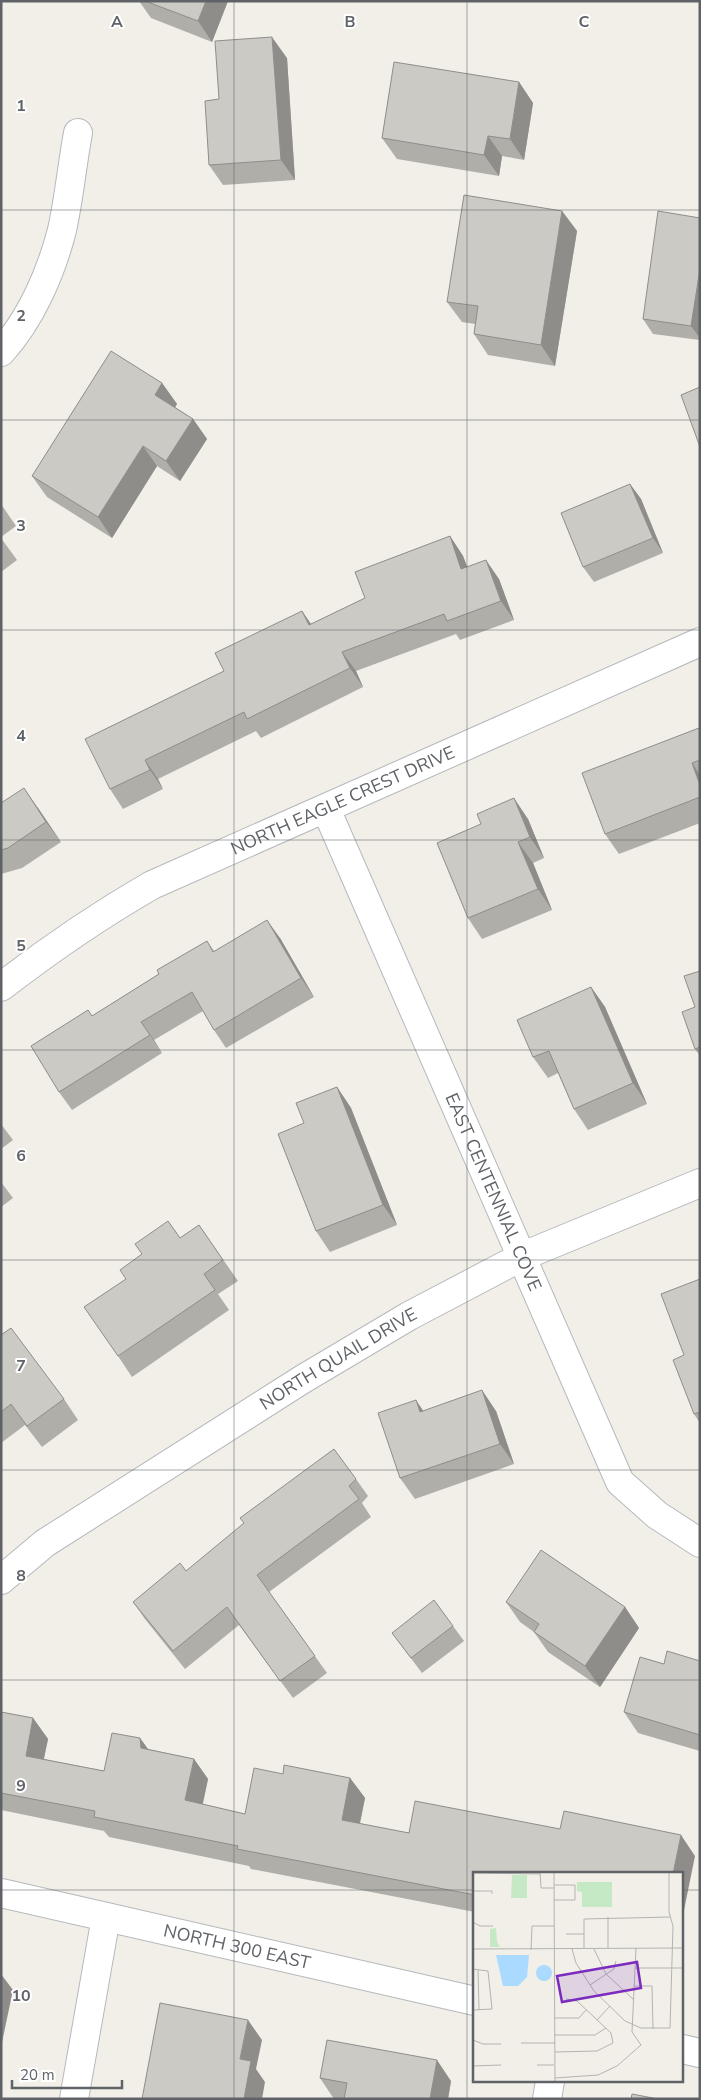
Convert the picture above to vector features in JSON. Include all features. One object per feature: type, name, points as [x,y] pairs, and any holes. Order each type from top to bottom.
[{"type":"street","points":[[8,345],[43,285],[62,231],[78,132]]},
{"type":"street","name":"NORTH EAGLE CREST DRIVE","points":[[1,986],[39,957],[105,912],[152,885],[700,642]]},
{"type":"street","name":"EAST CENTENNIAL COVE","points":[[326,808],[620,1482],[657,1515],[700,1543]]},
{"type":"street","name":"NORTH QUAIL DRIVE","points":[[1,1580],[45,1543],[302,1379],[409,1316],[523,1256],[700,1184]]},
{"type":"street","name":"NORTH 300 EAST","points":[[1,1893],[473,2001]]},
{"type":"street","points":[[74,2099],[106,1917]]},
{"type":"street","points":[[684,2049],[700,2053]]},
{"type":"street","points":[[547,2099],[550,2082]]},
{"type":"building","points":[[145,1],[206,1],[198,21]]},
{"type":"building","points":[[272,37],[281,160],[209,165],[205,101],[219,99],[215,41]]},
{"type":"building","points":[[394,62],[519,82],[510,139],[488,136],[484,155],[382,138]]},
{"type":"building","points":[[464,195],[562,211],[541,345],[474,334],[478,306],[447,302]]},
{"type":"building","points":[[658,211],[700,218],[700,269],[691,326],[643,319]]},
{"type":"building","points":[[111,351],[162,383],[155,395],[193,419],[166,461],[143,446],[98,517],[32,476]]},
{"type":"building","points":[[700,387],[700,447],[681,395]]},
{"type":"building","points":[[630,484],[653,538],[583,567],[561,513]]},
{"type":"building","points":[[450,536],[461,569],[486,560],[501,601],[447,621],[444,614],[342,652],[350,668],[247,719],[244,712],[145,760],[150,770],[110,789],[85,739],[224,671],[215,653],[302,611],[309,625],[365,598],[355,572]]},
{"type":"building","points":[[699,728],[700,760],[692,763],[700,785],[700,797],[605,834],[582,773]]},
{"type":"building","points":[[24,788],[46,822],[8,848],[1,850],[1,803]]},
{"type":"building","points":[[514,798],[530,837],[518,842],[538,889],[468,918],[437,843],[481,824],[477,814]]},
{"type":"building","points":[[267,920],[301,978],[214,1030],[192,992],[141,1022],[150,1035],[59,1092],[31,1046],[88,1010],[92,1016],[159,974],[157,970],[207,941],[213,952]]},
{"type":"building","points":[[700,971],[700,1047],[695,1049],[682,1012],[695,1007],[684,976]]},
{"type":"building","points":[[591,987],[633,1083],[574,1109],[549,1051],[533,1057],[517,1020]]},
{"type":"building","points":[[337,1087],[383,1205],[316,1231],[278,1134],[304,1123],[296,1103]]},
{"type":"building","points":[[168,1221],[180,1238],[199,1225],[223,1260],[204,1274],[215,1290],[118,1356],[84,1307],[126,1279],[120,1270],[142,1254],[135,1244]]},
{"type":"building","points":[[700,1279],[700,1412],[694,1414],[673,1360],[684,1355],[661,1294]]},
{"type":"building","points":[[11,1328],[64,1399],[27,1426],[11,1404],[1,1412],[1,1335]]},
{"type":"building","points":[[482,1390],[500,1444],[400,1478],[378,1413],[416,1400],[420,1412]]},
{"type":"building","points":[[334,1449],[356,1479],[349,1486],[359,1499],[257,1575],[315,1656],[280,1681],[227,1607],[173,1651],[133,1602],[180,1563],[186,1571],[244,1523],[240,1518]]},
{"type":"building","points":[[541,1550],[625,1607],[585,1666],[534,1632],[539,1624],[506,1602]]},
{"type":"building","points":[[434,1600],[453,1626],[411,1658],[392,1633]]},
{"type":"building","points":[[667,1651],[700,1661],[700,1735],[624,1712],[640,1657],[664,1664]]},
{"type":"building","points":[[1,1712],[33,1718],[26,1756],[104,1771],[112,1733],[140,1738],[141,1748],[194,1759],[185,1800],[245,1814],[254,1768],[283,1774],[284,1765],[350,1778],[342,1820],[409,1833],[415,1801],[560,1829],[564,1811],[681,1835],[673,1872],[473,1872],[473,1895],[237,1849],[238,1846],[94,1817],[95,1811],[1,1793]]},
{"type":"building","points":[[160,2003],[248,2020],[240,2059],[251,2061],[244,2099],[142,2099]]},
{"type":"building","points":[[327,2040],[437,2060],[430,2099],[344,2099],[347,2083],[320,2078]]},
{"type":"building","points":[[632,2094],[658,2099],[631,2099]]}]
